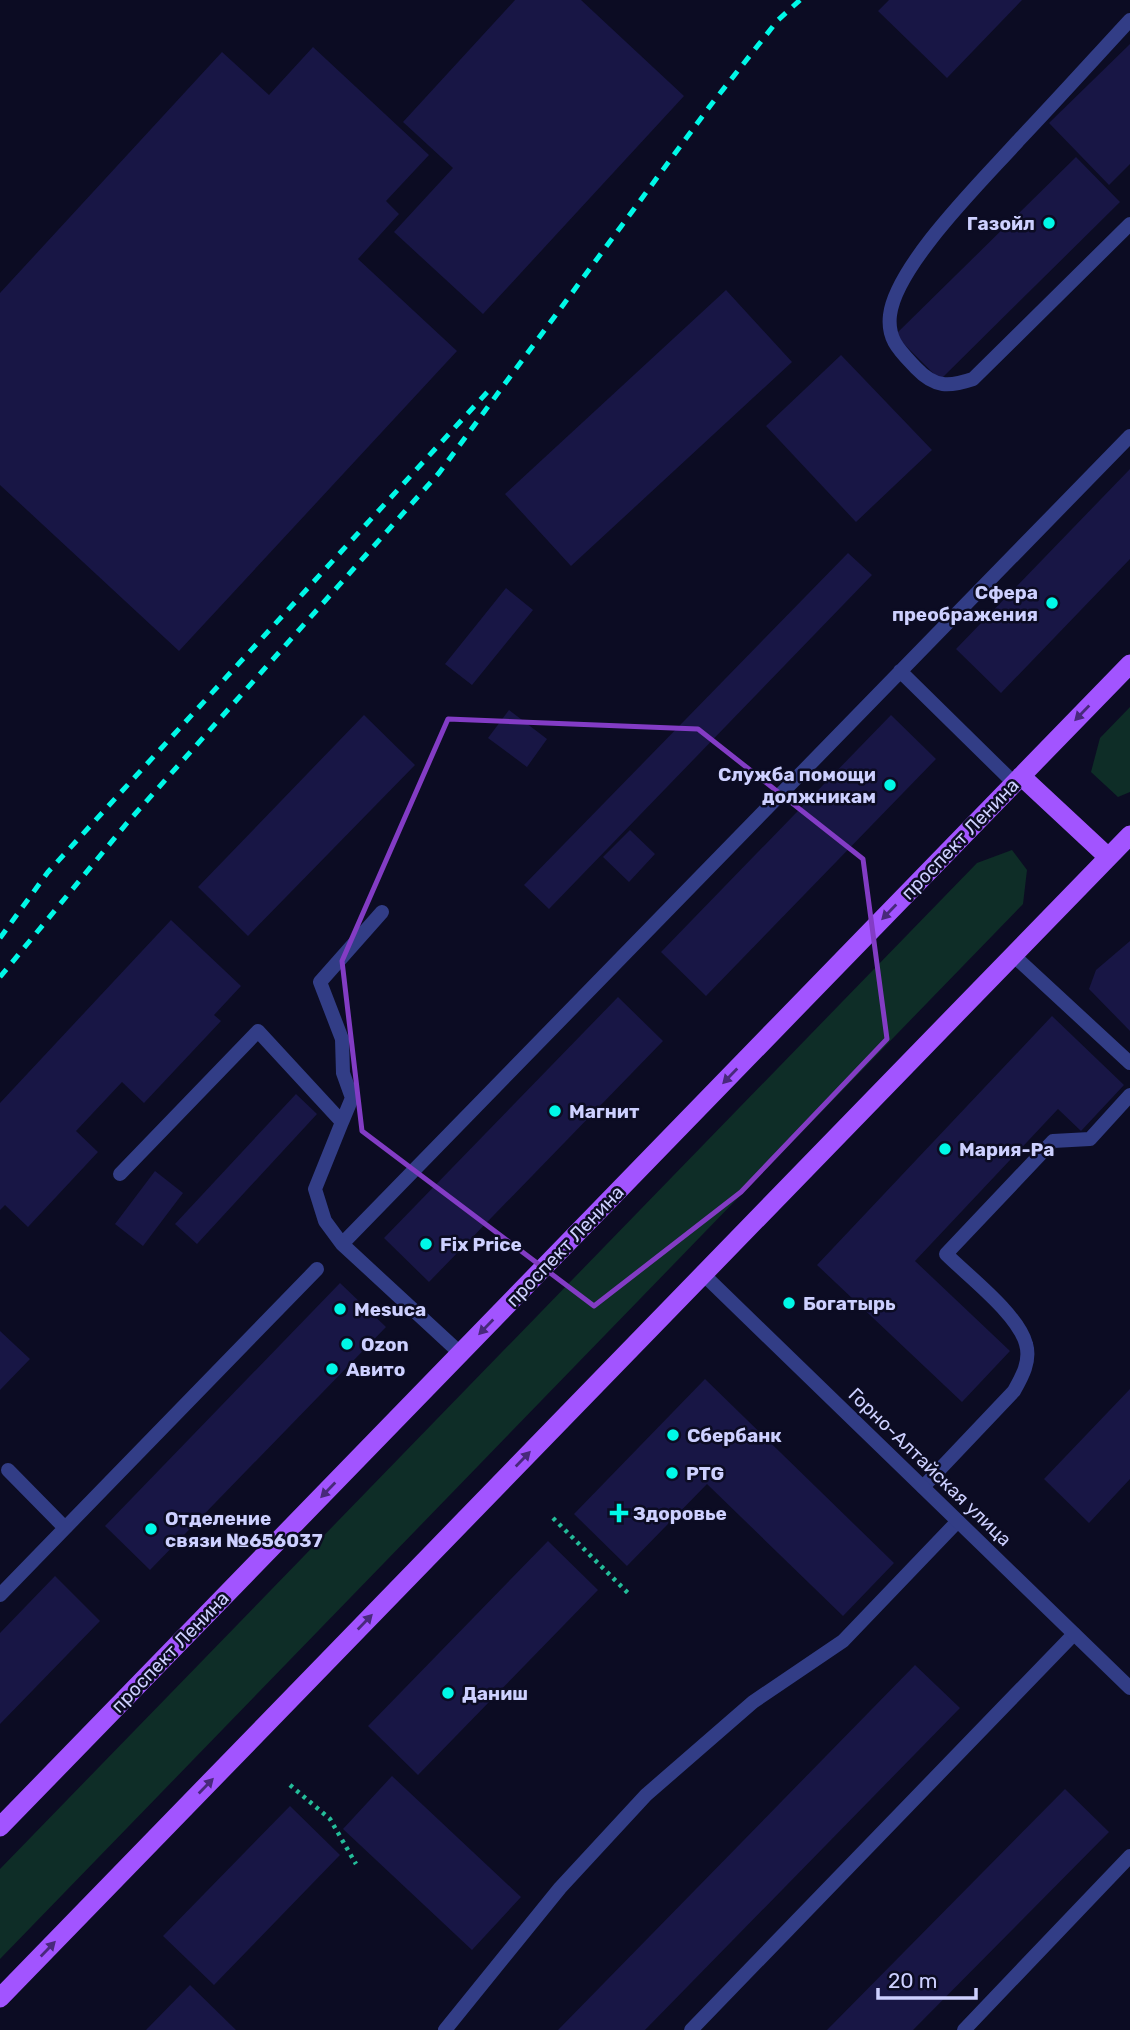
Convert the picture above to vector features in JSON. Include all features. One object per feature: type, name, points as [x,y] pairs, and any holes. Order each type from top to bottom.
[{"type":"main road","name":"проспект Ленина","points":[[4,1816],[460,1353],[1130,664]]},
{"type":"main road","points":[[1018,779],[1108,857]]},
{"type":"main road","points":[[0,1997],[1130,835]]},
{"type":"street","points":[[1130,20],[942,224],[897,291],[890,312],[892,343],[926,378],[939,385],[955,385],[973,379],[1130,224]]},
{"type":"street","points":[[342,1244],[1130,436]]},
{"type":"street","points":[[900,671],[1018,779]]},
{"type":"street","points":[[382,912],[320,982],[342,1039],[343,1073],[352,1097],[315,1189],[324,1221],[342,1244],[460,1353]]},
{"type":"street","points":[[1013,956],[1130,1063]]},
{"type":"street","points":[[120,1174],[258,1031],[342,1122]]},
{"type":"street","points":[[923,1487],[1014,1391],[1025,1372],[1027,1345],[1013,1321],[946,1254],[1053,1141],[1090,1139],[1130,1095]]},
{"type":"street","points":[[0,1595],[317,1269]]},
{"type":"street","name":"Горно-Алтайская улица","points":[[703,1274],[1130,1688]]},
{"type":"street","points":[[8,1470],[65,1528]]},
{"type":"street","points":[[445,2030],[560,1888],[646,1795],[753,1702],[843,1641],[958,1521]]},
{"type":"street","points":[[691,2030],[1074,1634]]},
{"type":"street","points":[[964,2030],[1130,1856]]},
{"type":"path","points":[[553,1518],[628,1592]]},
{"type":"path","points":[[290,1786],[330,1819],[356,1864]]},
{"type":"highlighted area","points":[[448,719],[698,729],[863,859],[887,1039],[741,1192],[594,1306],[362,1131],[342,961]]},
{"type":"green space","points":[[1130,707],[1130,792],[1118,797],[1091,772],[1100,738]]},
{"type":"green space","points":[[1012,850],[1027,870],[1023,904],[0,1959],[0,1869],[977,863]]},
{"type":"building","points":[[515,0],[581,0],[684,96],[483,314],[394,232],[453,168],[403,122]]},
{"type":"building","points":[[889,0],[1022,0],[947,78],[878,11]]},
{"type":"building","points":[[1130,44],[1130,164],[1109,185],[1049,123]]},
{"type":"building","points":[[313,47],[429,155],[386,201],[399,214],[358,259],[457,351],[179,651],[0,485],[0,293],[222,52],[269,95]]},
{"type":"building","points":[[1076,157],[1120,202],[940,380],[895,335]]},
{"type":"building","points":[[726,290],[792,362],[571,566],[505,494]]},
{"type":"building","points":[[841,355],[932,450],[856,522],[766,426]]},
{"type":"building","points":[[1130,469],[1130,559],[1001,693],[956,649]]},
{"type":"building","points":[[848,553],[872,575],[549,909],[524,885]]},
{"type":"building","points":[[506,588],[533,610],[472,685],[445,664]]},
{"type":"building","points":[[509,710],[547,739],[527,767],[488,738]]},
{"type":"building","points":[[364,715],[415,765],[248,936],[198,887]]},
{"type":"building","points":[[891,715],[936,759],[706,996],[661,952]]},
{"type":"building","points":[[630,830],[655,854],[629,882],[603,857]]},
{"type":"building","points":[[171,920],[241,986],[214,1015],[221,1021],[144,1103],[122,1082],[76,1131],[98,1152],[28,1227],[5,1205],[0,1210],[0,1103]]},
{"type":"building","points":[[1130,941],[1130,1031],[1089,989],[1096,970]]},
{"type":"building","points":[[618,997],[663,1041],[429,1282],[384,1238]]},
{"type":"building","points":[[1052,1016],[1124,1085],[1081,1131],[1058,1109],[915,1261],[1010,1351],[962,1402],[817,1265]]},
{"type":"building","points":[[296,1094],[317,1114],[197,1244],[175,1224]]},
{"type":"building","points":[[155,1171],[183,1193],[143,1246],[115,1224]]},
{"type":"building","points":[[340,1283],[386,1327],[150,1570],[105,1526]]},
{"type":"building","points":[[0,1331],[30,1359],[0,1390]]},
{"type":"building","points":[[705,1379],[894,1563],[843,1616],[707,1484],[627,1566],[574,1514]]},
{"type":"building","points":[[1130,1389],[1130,1479],[1089,1523],[1044,1479]]},
{"type":"building","points":[[548,1541],[598,1590],[418,1775],[368,1726]]},
{"type":"building","points":[[55,1576],[100,1621],[0,1724],[0,1633]]},
{"type":"building","points":[[915,1665],[960,1708],[645,2030],[558,2030]]},
{"type":"building","points":[[392,1776],[521,1897],[472,1950],[343,1829]]},
{"type":"building","points":[[1065,1789],[1109,1832],[913,2030],[827,2030]]},
{"type":"building","points":[[290,1806],[340,1855],[214,1985],[163,1936]]},
{"type":"building","points":[[190,1985],[236,2030],[146,2030]]},
{"type":"railway","points":[[0,977],[127,823],[439,473],[710,106],[778,20],[800,0]]},
{"type":"railway","points":[[0,938],[48,872],[491,388]]},
{"type":"place","name":"Газойл","points":[[1049,223]]},
{"type":"place","name":"Сфера преображения","points":[[1052,603]]},
{"type":"place","name":"Служба помощи должникам","points":[[890,785]]},
{"type":"place","name":"Магнит","points":[[555,1111]]},
{"type":"place","name":"Мария-Ра","points":[[945,1149]]},
{"type":"place","name":"Fix Price","points":[[426,1244]]},
{"type":"place","name":"Богатырь","points":[[789,1303]]},
{"type":"place","name":"Mesuca","points":[[340,1309]]},
{"type":"place","name":"Ozon","points":[[347,1344]]},
{"type":"place","name":"Авито","points":[[332,1369]]},
{"type":"place","name":"Сбербанк","points":[[673,1435]]},
{"type":"place","name":"PTG","points":[[672,1473]]},
{"type":"place","name":"Здоровье","points":[[619,1513]]},
{"type":"place","name":"Отделение связи №656037","points":[[151,1529]]},
{"type":"place","name":"Даниш","points":[[448,1693]]}]
